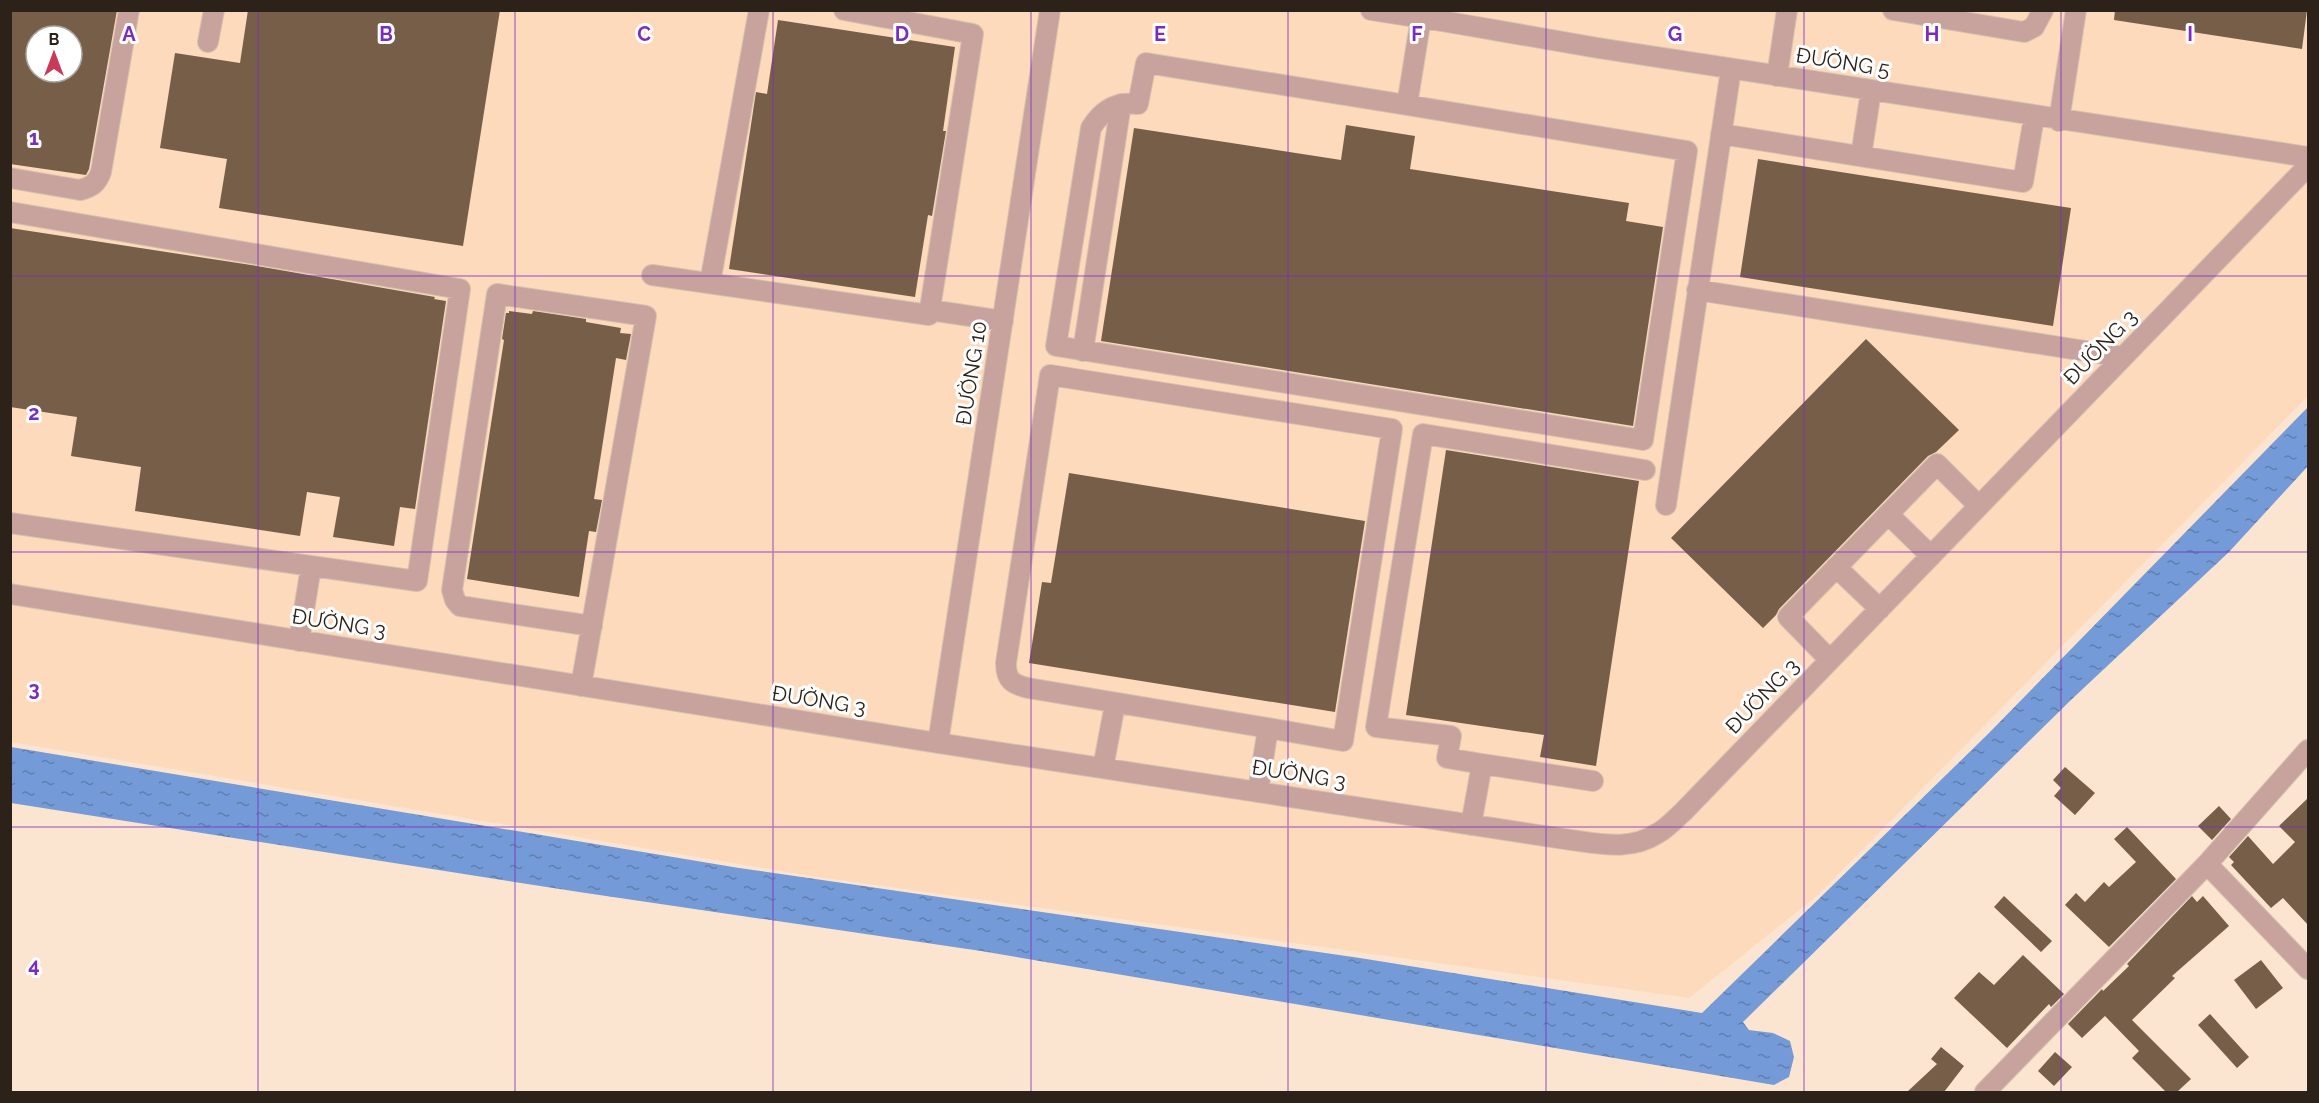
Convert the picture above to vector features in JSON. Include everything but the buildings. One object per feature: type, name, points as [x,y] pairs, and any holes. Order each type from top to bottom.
[{"type":"street","points":[[10,178],[80,190],[89,188],[98,181],[129,10]]},
{"type":"street","points":[[208,42],[213,10]]},
{"type":"street","points":[[710,284],[759,10]]},
{"type":"street","points":[[652,275],[929,315],[973,34],[844,10]]},
{"type":"street","name":"ĐƯỜNG 10","points":[[938,743],[1050,10]]},
{"type":"street","name":"ĐƯỜNG 5","points":[[1371,10],[1421,18],[1449,16],[1731,69],[2308,158]]},
{"type":"street","points":[[1777,76],[1787,10]]},
{"type":"street","points":[[1893,10],[2024,32],[2034,27],[2043,10]]},
{"type":"street","points":[[2059,121],[2076,10]]},
{"type":"street","points":[[1407,105],[1421,18]]},
{"type":"street","points":[[1146,63],[1407,105],[1687,151],[1643,440],[1056,346],[1091,128],[1098,117],[1114,105],[1138,104],[1146,63]]},
{"type":"street","points":[[1666,505],[1731,69]]},
{"type":"street","points":[[1861,156],[1871,91]]},
{"type":"street","points":[[1083,351],[1121,104]]},
{"type":"street","points":[[1721,134],[2023,182],[2034,117]]},
{"type":"street","name":"ĐƯỜNG 3","points":[[10,594],[938,743],[1571,840],[1624,846],[1658,834],[1683,812],[2308,166]]},
{"type":"street","points":[[10,212],[460,289],[417,581],[10,523]]},
{"type":"street","points":[[1077,220],[1102,224]]},
{"type":"street","points":[[1697,290],[2123,357]]},
{"type":"street","points":[[581,686],[646,316],[497,294],[452,590],[460,606],[591,626]]},
{"type":"street","points":[[930,310],[1003,321]]},
{"type":"street","points":[[1050,375],[1392,429],[1343,741],[1268,728],[1114,704],[1014,685],[1009,680],[1006,672],[1050,375]]},
{"type":"street","points":[[1593,781],[1448,758],[1451,736],[1376,727],[1423,434],[1645,470]]},
{"type":"street","points":[[1830,660],[1788,617],[1836,567],[1937,464],[1980,506]]},
{"type":"street","points":[[1888,514],[1931,556]]},
{"type":"street","points":[[299,641],[311,567]]},
{"type":"street","points":[[1836,567],[1880,609]]},
{"type":"street","points":[[1103,768],[1114,704]]},
{"type":"street","points":[[1258,792],[1268,728]]},
{"type":"street","points":[[1985,1092],[2207,864],[2308,750]]},
{"type":"street","points":[[1472,825],[1482,764]]},
{"type":"street","points":[[2207,864],[2308,969]]},
{"type":"shaded area","points":[[10,11],[2308,11],[2308,396],[1818,895],[1689,998],[811,876],[11,742]]},
{"type":"water","points":[[2308,407],[2308,466],[2229,552],[2072,699],[1743,1022],[1749,1030],[1773,1033],[1790,1041],[1794,1057],[1789,1077],[1774,1085],[981,951],[579,892],[11,803],[11,747],[739,868],[1360,958],[1702,1013],[1987,735]]}]
